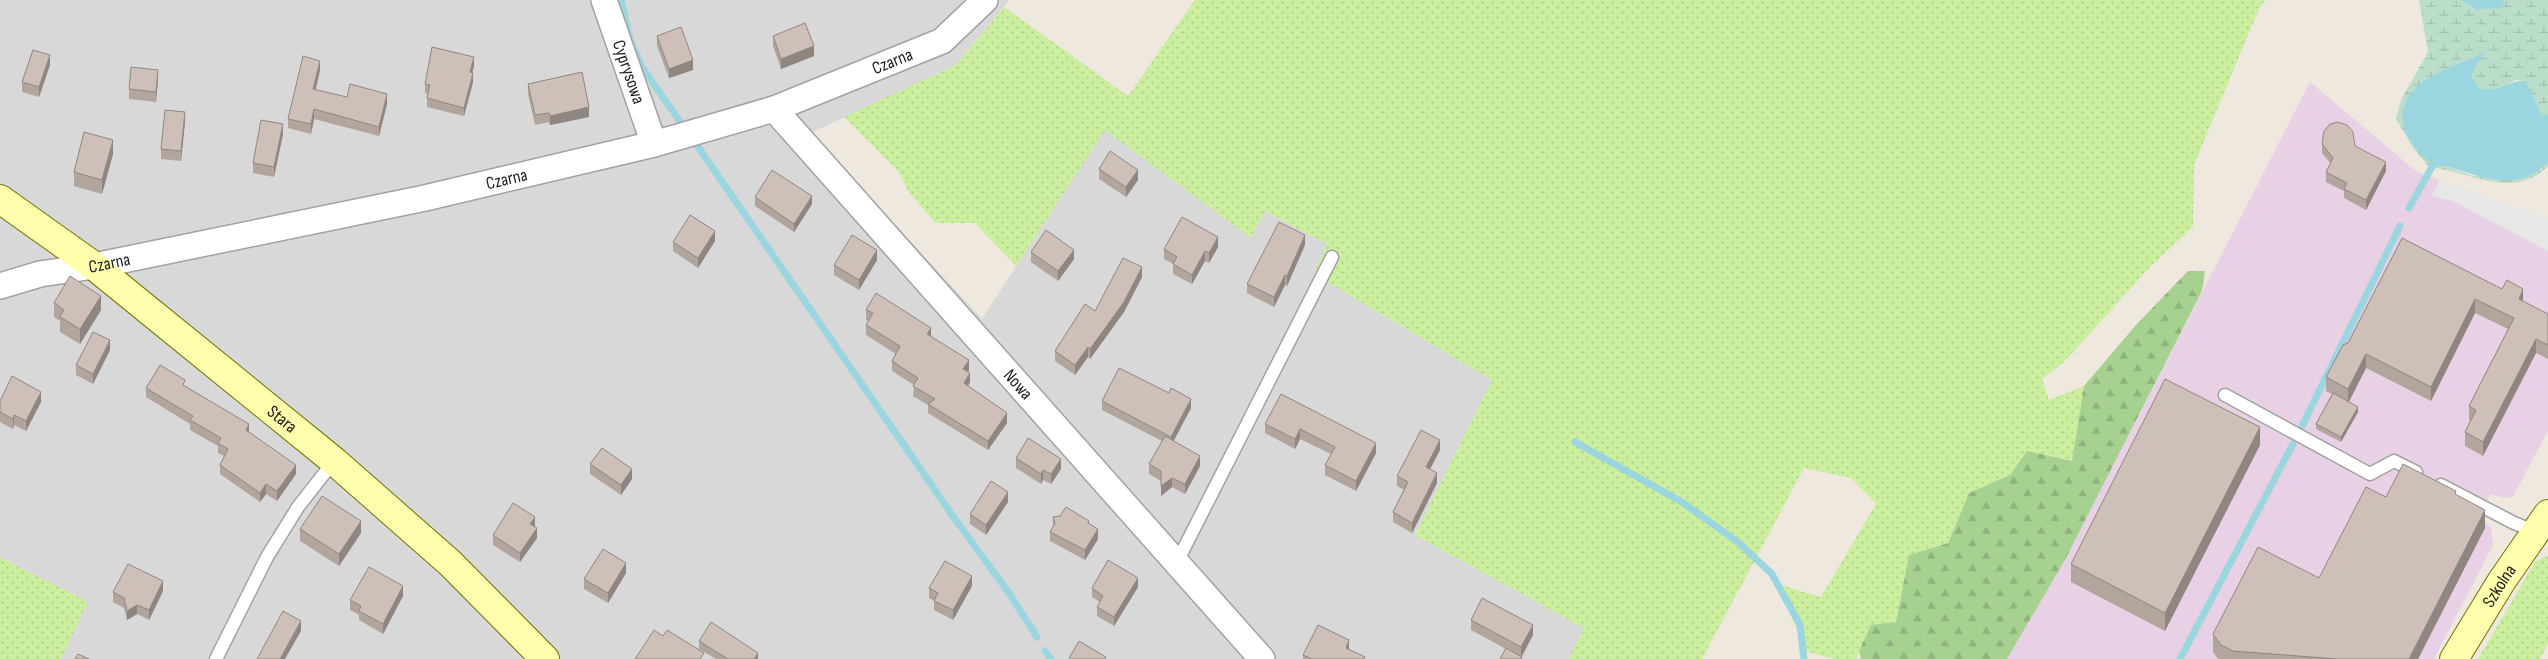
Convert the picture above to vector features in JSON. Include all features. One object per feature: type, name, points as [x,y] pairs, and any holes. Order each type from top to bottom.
[{"type":"street","name":"Cyprysowa","points":[[604,0],[654,144]]},
{"type":"street","name":"Czarna","points":[[0,286],[40,274],[94,266],[425,198],[654,144],[774,109],[942,41],[986,0]]},
{"type":"street","name":"Nowa","points":[[774,109],[1262,659]]},
{"type":"street","name":"Stara","points":[[0,198],[94,266],[334,461],[450,563],[534,654]]},
{"type":"street","name":"Szkolna","points":[[2454,659],[2541,522]]},
{"type":"lane","points":[[1177,562],[1332,257]]},
{"type":"lane","points":[[2225,395],[2370,474],[2394,461],[2514,523],[2541,522]]},
{"type":"lane","points":[[216,659],[267,557],[298,507],[334,461]]},
{"type":"shaded area","points":[[0,0],[1009,0],[956,65],[811,133],[982,319],[1105,129],[1251,237],[1265,211],[1328,244],[1314,274],[1492,380],[1415,535],[1585,628],[1569,659],[61,659],[87,602],[0,557]]},
{"type":"shaded area","points":[[2310,82],[2416,171],[2439,180],[2433,196],[2453,201],[2548,251],[2548,431],[2513,497],[2503,498],[2490,494],[2478,518],[2491,527],[2493,545],[2434,659],[2007,659],[2066,558]]},
{"type":"shaded area","points":[[2439,180],[2548,219],[2548,251],[2453,201],[2432,196]]},
{"type":"green space","points":[[1195,0],[2266,0],[2260,6],[2194,165],[2193,227],[2151,266],[2064,362],[2042,379],[2049,400],[2084,386],[2072,461],[2027,451],[2010,475],[1969,493],[1948,543],[1909,555],[1896,622],[1871,625],[1856,659],[1835,659],[1807,652],[1777,584],[1821,597],[1876,504],[1851,478],[1804,468],[1702,659],[1569,659],[1584,628],[1415,535],[1492,380],[1314,274],[1327,244],[1265,211],[1251,238],[1105,130],[1016,266],[975,223],[936,223],[910,194],[898,171],[844,117],[956,65],[1004,7],[1128,96]]},
{"type":"green space","points":[[2419,0],[2461,0],[2477,10],[2501,8],[2505,0],[2548,0],[2548,113],[2543,117],[2526,81],[2516,80],[2494,91],[2480,90],[2471,75],[2483,54],[2439,73],[2421,86],[2404,104],[2433,165],[2451,168],[2474,176],[2541,170],[2548,162],[2548,166],[2535,176],[2521,181],[2506,183],[2429,167],[2411,145],[2396,119],[2401,100],[2428,52]]},
{"type":"green space","points":[[2188,271],[2205,271],[2202,291],[2066,558],[2007,659],[1861,659],[1859,651],[1871,625],[1896,622],[1909,555],[1948,543],[1969,493],[2010,475],[2027,451],[2072,461],[2084,386],[2136,325]]},
{"type":"green space","points":[[2546,556],[2548,557],[2548,643],[2540,659],[2478,659],[2535,562]]},
{"type":"green space","points":[[0,557],[88,602],[61,659],[0,659]]},
{"type":"water","points":[[2461,0],[2505,0],[2501,8],[2477,10]]},
{"type":"water","points":[[2484,53],[2471,75],[2480,89],[2494,89],[2514,82],[2526,81],[2543,117],[2548,113],[2548,162],[2538,171],[2527,177],[2515,180],[2491,179],[2433,164],[2414,147],[2404,127],[2404,107],[2417,87],[2432,76]]},
{"type":"building","points":[[805,23],[814,46],[781,59],[773,36]]},
{"type":"building","points":[[681,27],[693,60],[669,69],[657,36]]},
{"type":"building","points":[[432,47],[474,57],[470,72],[473,73],[464,108],[427,98],[430,85],[425,84]]},
{"type":"building","points":[[33,50],[50,55],[39,87],[22,82]]},
{"type":"building","points":[[303,56],[320,61],[313,89],[347,97],[350,84],[387,94],[379,127],[314,109],[311,124],[288,119]]},
{"type":"building","points":[[131,67],[158,70],[156,92],[129,89]]},
{"type":"building","points":[[582,72],[589,107],[550,116],[549,113],[535,115],[528,84]]},
{"type":"building","points":[[165,110],[185,112],[181,151],[161,149]]},
{"type":"building","points":[[261,120],[283,124],[274,167],[253,163]]},
{"type":"building","points":[[2338,122],[2347,125],[2353,132],[2355,146],[2386,162],[2366,200],[2344,189],[2347,183],[2326,172],[2333,158],[2322,144],[2324,131],[2330,124]]},
{"type":"building","points":[[84,132],[113,140],[102,180],[74,172]]},
{"type":"building","points":[[1110,151],[1138,170],[1126,187],[1099,169]]},
{"type":"building","points":[[772,170],[812,196],[794,224],[755,197]]},
{"type":"building","points":[[690,215],[715,231],[698,258],[673,242]]},
{"type":"building","points":[[1182,217],[1218,237],[1209,253],[1205,251],[1192,275],[1173,264],[1177,257],[1164,249]]},
{"type":"building","points":[[1279,222],[1305,235],[1287,276],[1285,275],[1274,297],[1247,284]]},
{"type":"building","points":[[1046,230],[1074,250],[1058,271],[1031,252]]},
{"type":"building","points":[[852,235],[877,250],[859,280],[834,265]]},
{"type":"building","points":[[2402,238],[2502,289],[2507,280],[2523,289],[2519,299],[2548,314],[2548,345],[2536,339],[2483,442],[2465,432],[2476,410],[2469,406],[2514,318],[2475,299],[2431,387],[2366,354],[2348,389],[2326,377],[2343,345],[2348,343]]},
{"type":"building","points":[[1123,258],[1142,267],[1124,302],[1090,349],[1088,347],[1075,365],[1055,351],[1085,304],[1095,311]]},
{"type":"building","points":[[70,276],[101,296],[80,329],[60,317],[64,310],[54,303]]},
{"type":"building","points":[[876,293],[931,328],[927,334],[969,360],[963,369],[970,373],[964,383],[1007,413],[988,441],[928,404],[935,399],[913,386],[918,378],[892,361],[900,346],[866,325],[873,313],[866,310]]},
{"type":"building","points":[[93,332],[110,340],[93,374],[76,365]]},
{"type":"building","points":[[160,365],[185,380],[183,385],[249,424],[246,430],[296,465],[277,491],[266,484],[260,493],[220,465],[228,449],[218,443],[221,438],[190,420],[193,416],[146,388]]},
{"type":"building","points":[[1119,368],[1169,393],[1171,388],[1191,399],[1171,437],[1102,401]]},
{"type":"building","points":[[12,376],[41,392],[26,421],[14,415],[13,419],[0,412],[0,401]]},
{"type":"building","points":[[2165,379],[2260,427],[2165,613],[2071,564]]},
{"type":"building","points":[[2333,393],[2358,407],[2341,437],[2316,424]]},
{"type":"building","points":[[1281,394],[1376,443],[1356,481],[1325,465],[1335,447],[1300,429],[1295,439],[1265,424]]},
{"type":"building","points":[[1421,430],[1440,440],[1426,467],[1437,473],[1412,523],[1393,512],[1408,482],[1397,476]]},
{"type":"building","points":[[1165,436],[1200,456],[1185,484],[1172,478],[1161,486],[1161,471],[1149,464]]},
{"type":"building","points":[[1028,438],[1061,459],[1051,474],[1043,470],[1041,474],[1016,458]]},
{"type":"building","points":[[602,448],[632,469],[621,485],[590,464]]},
{"type":"building","points":[[2403,464],[2456,491],[2455,494],[2485,510],[2409,659],[2337,659],[2233,651],[2221,645],[2213,634],[2258,547],[2319,578],[2366,487],[2386,497]]},
{"type":"building","points":[[991,481],[1008,492],[986,525],[970,514]]},
{"type":"building","points":[[322,496],[361,521],[339,554],[300,529]]},
{"type":"building","points":[[513,503],[535,517],[530,524],[537,528],[520,553],[493,535]]},
{"type":"building","points":[[1066,507],[1098,529],[1085,550],[1050,532],[1055,523],[1053,517],[1060,516]]},
{"type":"building","points":[[603,549],[626,563],[608,593],[584,579]]},
{"type":"building","points":[[1108,560],[1138,578],[1114,617],[1097,607],[1103,596],[1092,588]]},
{"type":"building","points":[[945,561],[972,576],[953,610],[934,601],[938,593],[929,588]]},
{"type":"building","points":[[128,564],[163,581],[149,610],[137,605],[127,611],[124,598],[113,592]]},
{"type":"building","points":[[369,567],[403,586],[383,624],[359,611],[361,606],[350,600]]},
{"type":"building","points":[[1482,598],[1533,625],[1521,647],[1471,620]]},
{"type":"building","points":[[283,611],[301,621],[280,659],[257,659]]},
{"type":"building","points":[[711,622],[758,653],[754,659],[728,659],[699,641]]},
{"type":"building","points":[[1318,625],[1349,640],[1346,648],[1365,657],[1364,659],[1312,659],[1303,655]]},
{"type":"building","points":[[654,630],[663,636],[667,630],[704,653],[700,659],[635,659]]},
{"type":"building","points":[[1079,641],[1106,657],[1105,659],[1069,658]]},
{"type":"building","points":[[1506,648],[1522,657],[1521,659],[1500,659]]},
{"type":"building","points":[[78,654],[89,659],[75,659]]},
{"type":"waterway","points":[[621,0],[630,40],[642,67],[686,130]]},
{"type":"waterway","points":[[692,138],[955,519],[1009,593],[1037,637]]},
{"type":"waterway","points":[[2409,208],[2433,165]]},
{"type":"waterway","points":[[2302,426],[2400,226]]},
{"type":"waterway","points":[[1575,442],[1682,502],[1739,543],[1772,574],[1800,625],[1804,659]]},
{"type":"waterway","points":[[2180,659],[2293,444]]},
{"type":"waterway","points":[[1045,651],[1051,659]]}]
